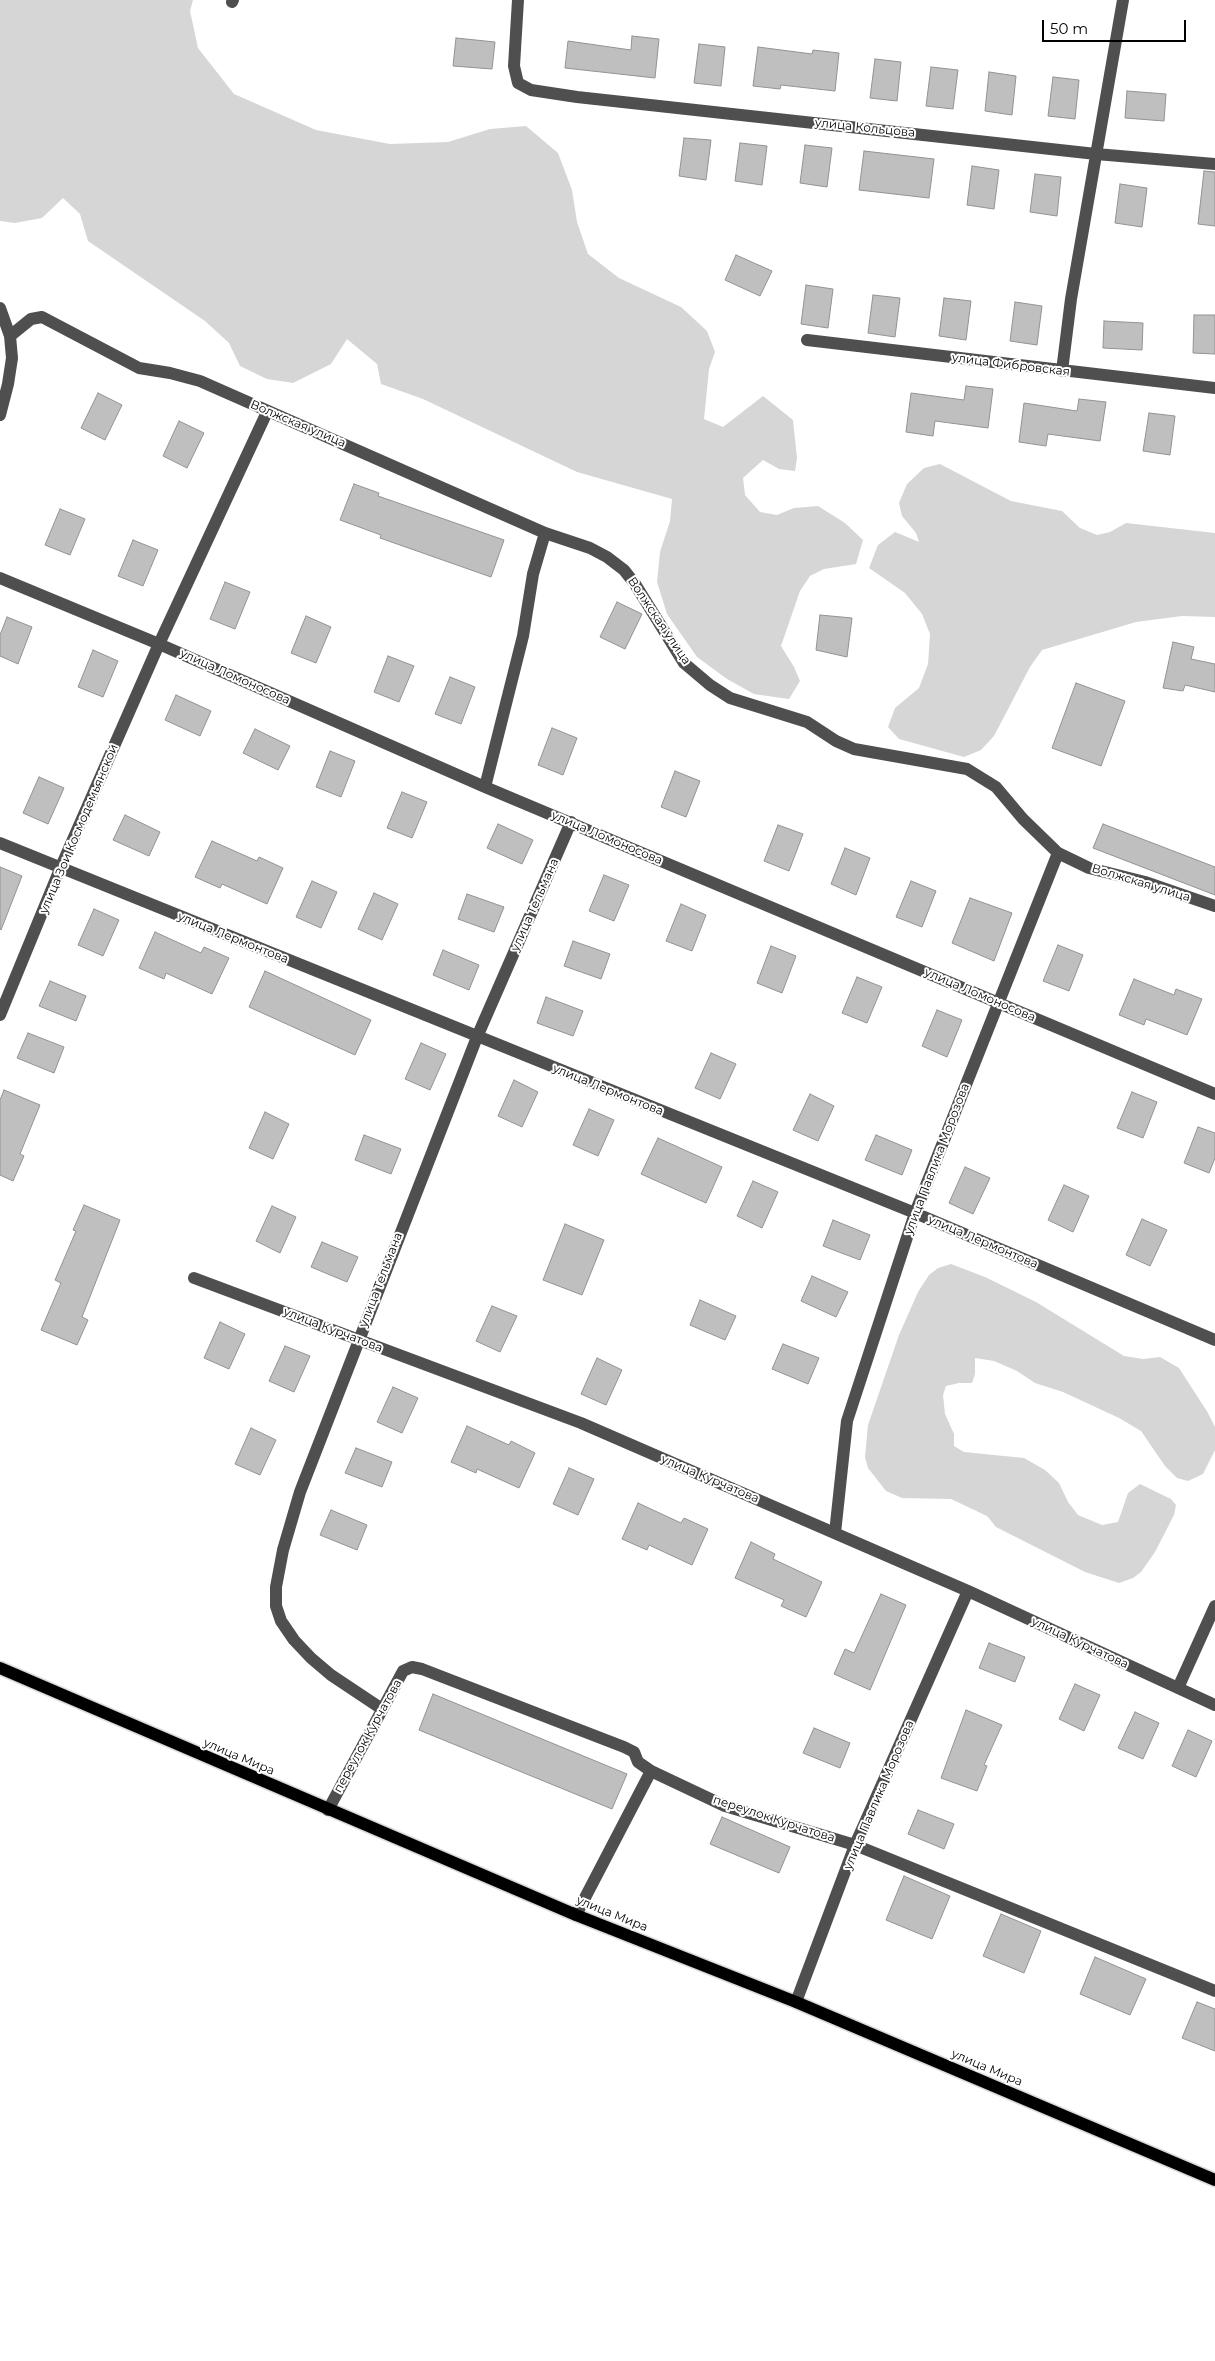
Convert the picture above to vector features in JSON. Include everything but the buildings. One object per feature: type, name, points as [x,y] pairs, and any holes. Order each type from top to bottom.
[{"type":"main road","name":"улица Мира","points":[[0,1668],[576,1915],[796,2002],[1215,2180]]},
{"type":"street","name":"улица Кольцова","points":[[518,0],[514,56],[518,83],[531,90],[576,97],[1096,154],[1215,164]]},
{"type":"street","points":[[1062,371],[1096,154],[1123,0]]},
{"type":"street","points":[[0,415],[12,358],[10,336],[2,312]]},
{"type":"street","name":"Волжская улица","points":[[10,336],[31,319],[42,317],[139,368],[170,373],[200,381],[266,412],[350,446],[545,533],[590,548],[607,557],[624,570],[635,584],[684,663],[710,685],[730,698],[807,722],[836,741],[854,748],[967,769],[996,787],[1024,819],[1058,853],[1089,868],[1145,882],[1215,906]]},
{"type":"street","name":"улица Фибровская","points":[[807,340],[1215,388]]},
{"type":"street","name":"улица Зои Космодемьянской","points":[[0,1015],[60,869],[159,644],[266,412]]},
{"type":"street","points":[[485,787],[523,636],[533,574],[545,533]]},
{"type":"street","name":"улица Ломоносова","points":[[0,578],[159,644],[485,787],[1215,1094]]},
{"type":"street","name":"улица Тельмана","points":[[382,1709],[331,1675],[311,1658],[281,1621],[276,1606],[276,1587],[283,1550],[300,1492],[477,1037],[571,822]]},
{"type":"street","name":"улица Лермонтова","points":[[0,843],[60,869],[915,1213],[1215,1340]]},
{"type":"street","name":"улица Павлика Морозова","points":[[835,1533],[847,1421],[915,1213],[997,1002],[1058,853]]},
{"type":"street","name":"улица Курчатова","points":[[194,1278],[581,1423],[968,1591],[1215,1705]]},
{"type":"street","name":"улица Павлика Морозова","points":[[796,2002],[855,1845],[968,1591]]},
{"type":"street","points":[[1178,1688],[1215,1606]]},
{"type":"street","name":"переулок Курчатова","points":[[328,1810],[403,1671],[412,1667],[422,1669],[624,1747],[634,1752],[638,1762],[651,1771],[725,1806],[855,1845],[1215,1991]]},
{"type":"street","points":[[576,1915],[651,1771]]},
{"type":"shaded area","points":[[0,0],[193,0],[190,11],[198,48],[234,94],[316,130],[390,144],[448,142],[490,129],[526,126],[558,153],[572,190],[577,222],[588,254],[619,278],[681,307],[707,331],[715,352],[709,369],[704,419],[723,427],[763,396],[793,420],[797,458],[795,471],[779,469],[763,460],[743,478],[745,495],[760,512],[777,515],[794,508],[818,506],[845,523],[863,540],[856,564],[824,569],[810,576],[800,591],[781,646],[800,681],[789,699],[754,694],[727,679],[697,657],[667,614],[657,582],[660,552],[670,521],[672,499],[577,472],[423,399],[381,384],[377,364],[347,339],[331,364],[293,383],[267,379],[240,366],[229,343],[205,321],[88,241],[80,214],[63,198],[42,218],[15,223],[0,221]]},
{"type":"shaded area","points":[[940,464],[1011,501],[1062,511],[1080,528],[1097,535],[1110,532],[1126,523],[1215,533],[1215,617],[1182,616],[1136,622],[1042,650],[1030,667],[994,736],[981,750],[964,757],[899,739],[888,727],[895,708],[919,688],[928,664],[930,634],[922,614],[905,593],[869,568],[878,545],[895,532],[919,542],[916,533],[902,516],[899,503],[907,484],[924,468]]},
{"type":"shaded area","points":[[951,1264],[985,1277],[1036,1302],[1124,1356],[1143,1359],[1160,1357],[1179,1368],[1208,1413],[1215,1427],[1215,1450],[1203,1474],[1188,1481],[1177,1478],[1165,1466],[1141,1431],[1119,1418],[1063,1392],[1035,1383],[1017,1371],[994,1361],[975,1358],[975,1374],[972,1383],[946,1386],[943,1395],[945,1414],[954,1434],[954,1446],[964,1452],[1024,1458],[1045,1470],[1059,1483],[1068,1502],[1078,1515],[1102,1525],[1118,1522],[1128,1493],[1140,1484],[1171,1499],[1176,1505],[1174,1515],[1155,1552],[1141,1572],[1133,1578],[1119,1583],[1085,1572],[996,1527],[987,1516],[951,1499],[902,1498],[886,1491],[868,1468],[865,1457],[868,1425],[899,1335],[918,1292],[929,1275],[938,1268]]}]
